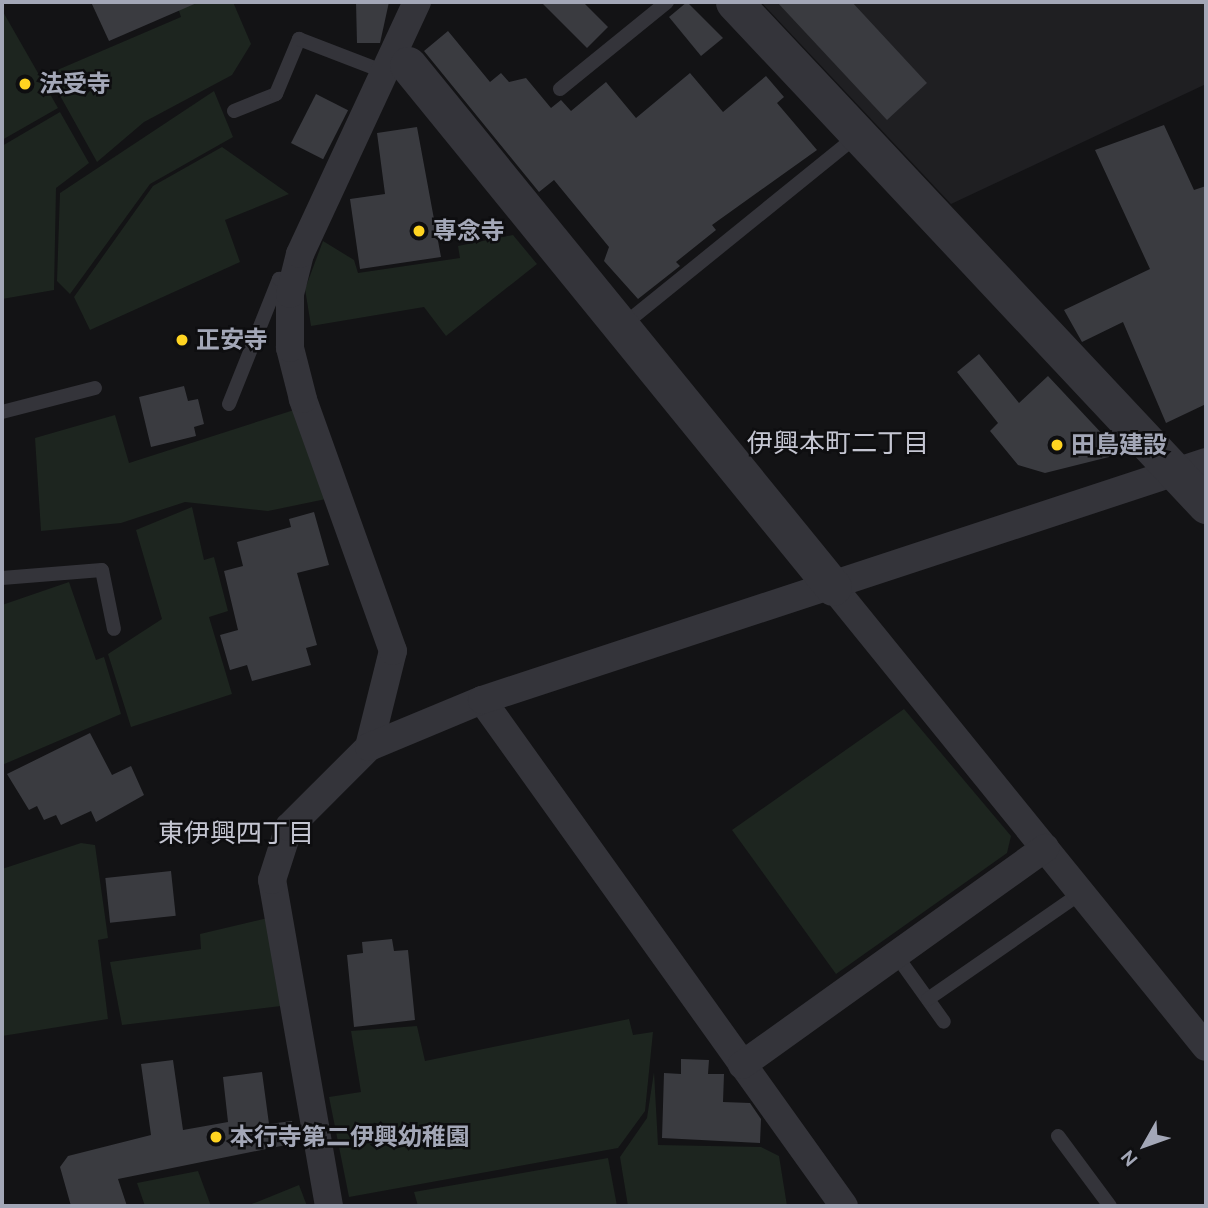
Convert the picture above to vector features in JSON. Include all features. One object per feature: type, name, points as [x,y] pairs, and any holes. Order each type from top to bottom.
[{"type":"street","points":[[369,747],[393,651],[299,384],[290,348],[294,278],[397,65],[417,2]]},
{"type":"street","points":[[734,2],[859,135],[1191,467],[1206,505]]},
{"type":"street","points":[[397,65],[621,327],[1205,1044]]},
{"type":"street","points":[[329,1206],[272,880],[289,827],[369,747],[482,700],[833,587],[1191,467]]},
{"type":"street","points":[[482,700],[845,1206]]},
{"type":"street","points":[[742,1065],[1045,848]]},
{"type":"lane","points":[[560,89],[667,2]]},
{"type":"lane","points":[[234,111],[276,94],[299,39],[397,65]]},
{"type":"lane","points":[[621,327],[859,135]]},
{"type":"lane","points":[[229,404],[279,279],[294,278]]},
{"type":"lane","points":[[2,412],[95,388]]},
{"type":"lane","points":[[2,578],[102,570],[114,629]]},
{"type":"lane","points":[[928,999],[1081,893]]},
{"type":"lane","points":[[896,955],[944,1022]]},
{"type":"lane","points":[[1058,1136],[1110,1206]]},
{"type":"shaded area","points":[[176,2],[233,2],[251,44],[232,75],[144,122],[97,162],[48,74],[181,17]]},
{"type":"shaded area","points":[[761,2],[1206,2],[1206,84],[951,204]]},
{"type":"shaded area","points":[[2,10],[58,108],[2,140]]},
{"type":"shaded area","points":[[214,91],[233,137],[150,184],[70,294],[57,281],[60,193]]},
{"type":"shaded area","name":"法受寺","points":[[60,112],[89,163],[56,188],[54,290],[2,299],[2,146]]},
{"type":"shaded area","points":[[222,147],[289,194],[225,220],[240,262],[90,330],[74,297],[153,186]]},
{"type":"shaded area","points":[[513,235],[537,264],[446,336],[424,307],[311,326],[305,289],[323,241],[354,260],[358,273],[460,258],[458,246]]},
{"type":"shaded area","points":[[294,410],[326,499],[268,511],[185,502],[121,523],[41,531],[35,438],[115,415],[129,463]]},
{"type":"shaded area","points":[[192,507],[204,560],[214,557],[228,611],[209,617],[232,694],[131,727],[108,654],[162,619],[136,530]]},
{"type":"shaded area","points":[[69,582],[96,660],[104,657],[121,714],[2,765],[2,605]]},
{"type":"shaded area","points":[[904,709],[1011,836],[1007,853],[836,974],[732,830]]},
{"type":"shaded area","points":[[81,843],[95,845],[108,938],[98,940],[108,1019],[2,1036],[2,869]]},
{"type":"shaded area","points":[[268,918],[281,1006],[122,1025],[110,962],[201,949],[200,934]]},
{"type":"shaded area","points":[[629,1019],[633,1035],[653,1032],[645,1111],[618,1148],[349,1197],[329,1097],[361,1092],[351,1031],[417,1026],[425,1061]]},
{"type":"shaded area","points":[[654,1072],[658,1145],[761,1147],[779,1156],[787,1206],[628,1206],[620,1157],[647,1118]]},
{"type":"shaded area","points":[[608,1158],[617,1206],[418,1206],[414,1192]]},
{"type":"shaded area","points":[[198,1171],[211,1206],[145,1206],[137,1183]]},
{"type":"shaded area","points":[[299,1185],[307,1206],[247,1206]]},
{"type":"building","points":[[91,2],[199,2],[109,41]]},
{"type":"building","points":[[356,2],[389,2],[380,43],[357,43]]},
{"type":"building","points":[[541,2],[583,2],[608,27],[587,48]]},
{"type":"building","points":[[687,2],[723,38],[701,56],[669,17]]},
{"type":"building","points":[[777,2],[852,2],[927,83],[887,120]]},
{"type":"building","points":[[448,31],[490,82],[501,73],[509,82],[526,78],[551,108],[561,100],[571,111],[606,82],[636,118],[690,73],[723,112],[766,76],[784,97],[777,103],[817,150],[712,225],[716,230],[676,262],[680,266],[638,299],[604,261],[609,247],[554,180],[539,192],[424,51]]},
{"type":"building","points":[[316,94],[348,110],[323,159],[291,143]]},
{"type":"building","points":[[1164,125],[1194,190],[1206,186],[1206,404],[1166,423],[1123,322],[1082,342],[1064,310],[1150,269],[1095,150]]},
{"type":"building","points":[[417,127],[441,257],[360,269],[350,199],[385,194],[377,133]]},
{"type":"building","points":[[979,354],[1019,403],[1048,376],[1121,454],[1045,473],[1018,465],[990,431],[998,423],[957,372]]},
{"type":"building","points":[[184,386],[188,401],[198,399],[204,424],[194,427],[196,436],[151,447],[139,397]]},
{"type":"building","points":[[314,512],[329,565],[297,573],[317,645],[306,648],[311,665],[252,681],[247,665],[230,670],[220,635],[238,630],[224,571],[243,566],[237,542],[291,527],[289,519]]},
{"type":"building","points":[[90,733],[112,775],[131,766],[144,795],[96,822],[91,811],[61,825],[56,815],[44,820],[37,806],[29,810],[7,774]]},
{"type":"building","points":[[171,871],[176,916],[110,923],[105,878]]},
{"type":"building","points":[[392,939],[394,951],[408,950],[415,1020],[354,1027],[347,955],[363,953],[362,942]]},
{"type":"building","points":[[681,1059],[709,1060],[708,1074],[724,1074],[723,1102],[750,1103],[761,1119],[760,1143],[662,1138],[664,1073],[681,1074]]},
{"type":"building","points":[[173,1060],[183,1130],[228,1122],[223,1077],[262,1072],[269,1124],[292,1121],[296,1143],[118,1179],[127,1206],[71,1206],[60,1167],[68,1156],[151,1135],[141,1064]]},
{"type":"place","name":"法受寺","points":[[25,84]]},
{"type":"place","name":"専念寺","points":[[419,231]]},
{"type":"place","name":"正安寺","points":[[182,340]]},
{"type":"place","name":"田島建設","points":[[1057,445]]},
{"type":"place","name":"本行寺第二伊興幼稚園","points":[[216,1137]]},
{"type":"district","name":"伊興本町二丁目","points":[[838,443]]},
{"type":"district","name":"東伊興四丁目","points":[[236,833]]}]
